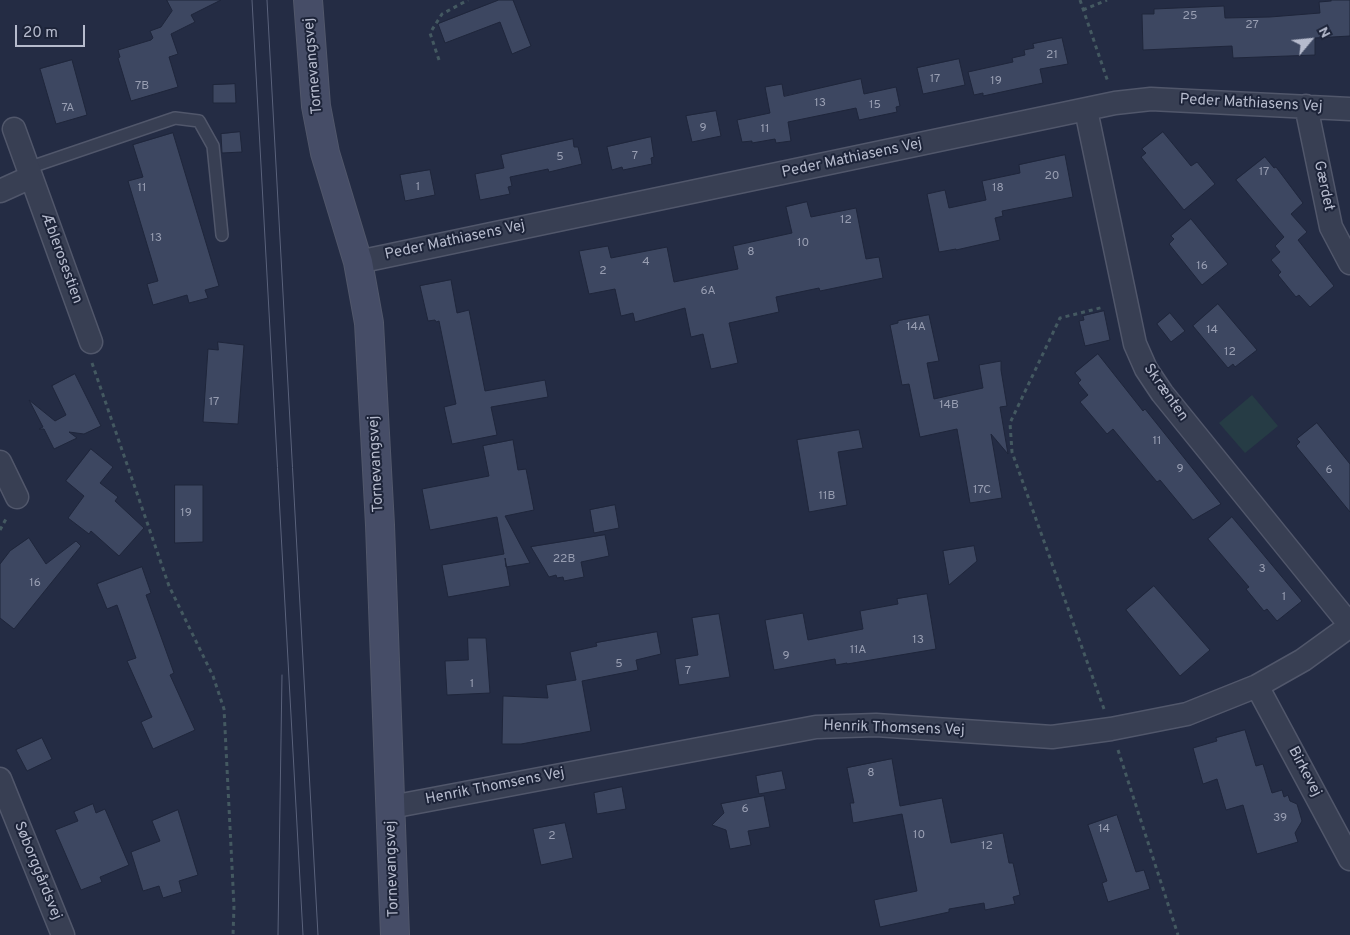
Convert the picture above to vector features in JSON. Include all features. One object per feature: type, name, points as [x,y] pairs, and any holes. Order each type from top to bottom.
[{"type":"street","name":"Tornevangsvej","points":[[308,0],[316,106],[325,153],[358,262],[370,323],[395,935]]},
{"type":"street","name":"Peder Mathiasens Vej","points":[[358,262],[1115,103],[1152,99],[1350,109]]},
{"type":"street","name":"Gærdet","points":[[1306,106],[1331,226],[1350,263]]},
{"type":"street","name":"Skrænten","points":[[1086,110],[1126,301],[1136,344],[1146,369],[1162,393],[1350,625]]},
{"type":"street","name":"Æblerosestien","points":[[14,129],[90,342]]},
{"type":"street","points":[[0,191],[30,173]]},
{"type":"street","points":[[0,462],[17,497]]},
{"type":"street","name":"Henrik Thomsens Vej","points":[[391,806],[816,726],[876,726],[1052,738],[1111,729],[1187,714],[1257,686],[1303,660],[1350,625]]},
{"type":"street","name":"Birkevej","points":[[1257,686],[1350,859]]},
{"type":"street","name":"Søborggårdsvej","points":[[0,779],[62,935]]},
{"type":"lane","points":[[30,173],[174,118],[200,121],[213,146],[222,235]]},
{"type":"path","points":[[439,60],[430,32],[442,14],[468,0]]},
{"type":"path","points":[[1080,0],[1115,103]]},
{"type":"path","points":[[1083,10],[1107,0]]},
{"type":"path","points":[[1126,301],[1060,318],[1010,423],[1012,452],[1111,729],[1178,935]]},
{"type":"path","points":[[90,342],[92,364],[169,586],[213,676],[224,709],[234,906],[233,935]]},
{"type":"shaded area","points":[[1252,395],[1278,426],[1245,453],[1219,423]]},
{"type":"building","points":[[167,0],[221,0],[191,15],[195,22],[171,34],[178,54],[169,57],[178,87],[131,101],[118,58],[120,57],[118,50],[153,38],[150,31],[161,27],[172,11]]},
{"type":"building","points":[[499,0],[513,0],[531,46],[512,54],[500,22],[445,43],[438,24]]},
{"type":"building","points":[[1350,0],[1350,36],[1315,38],[1315,55],[1233,58],[1232,46],[1143,50],[1142,14],[1154,14],[1154,9],[1224,6],[1225,18],[1270,17],[1320,13],[1319,2]]},
{"type":"building","points":[[1062,38],[1068,64],[1040,69],[1043,83],[983,96],[983,93],[974,95],[968,72],[1013,62],[1012,58],[1025,55],[1024,50],[1034,48],[1033,44]]},
{"type":"building","points":[[959,59],[965,85],[923,94],[917,68]]},
{"type":"building","points":[[72,60],[87,115],[56,124],[40,69]]},
{"type":"building","points":[[861,79],[864,94],[896,87],[900,106],[896,107],[897,112],[859,120],[856,108],[788,122],[791,141],[776,143],[775,139],[752,143],[752,141],[742,142],[737,120],[770,113],[765,87],[782,84],[784,96]]},
{"type":"building","points":[[235,84],[236,103],[213,103],[213,85]]},
{"type":"building","points":[[716,111],[721,136],[692,142],[686,116]]},
{"type":"building","points":[[240,132],[242,152],[222,153],[221,134]]},
{"type":"building","points":[[1163,132],[1191,166],[1197,162],[1215,184],[1184,210],[1141,157],[1146,153],[1142,149]]},
{"type":"building","points":[[173,133],[219,286],[205,290],[208,298],[189,303],[187,295],[153,305],[147,284],[158,281],[128,181],[143,177],[133,145]]},
{"type":"building","points":[[651,137],[654,157],[651,158],[652,164],[623,170],[622,167],[612,170],[607,147]]},
{"type":"building","points":[[573,139],[574,147],[578,147],[582,164],[549,172],[548,169],[510,177],[512,186],[508,187],[510,194],[480,200],[475,174],[504,168],[501,155]]},
{"type":"building","points":[[1065,155],[1073,197],[1002,211],[1003,216],[995,218],[1000,240],[939,252],[927,194],[945,190],[949,208],[986,200],[982,181],[1020,173],[1019,165]]},
{"type":"building","points":[[1265,157],[1274,168],[1276,167],[1303,203],[1291,214],[1307,232],[1298,240],[1334,286],[1310,307],[1299,295],[1296,297],[1278,275],[1281,272],[1271,260],[1280,252],[1275,246],[1284,237],[1236,180]]},
{"type":"building","points":[[430,170],[435,195],[405,201],[400,175]]},
{"type":"building","points":[[807,202],[811,217],[856,208],[866,259],[879,257],[883,278],[820,291],[819,288],[776,297],[779,312],[729,323],[738,363],[711,369],[703,334],[691,337],[685,308],[635,322],[633,313],[621,316],[615,289],[589,294],[579,251],[608,246],[611,258],[667,247],[674,282],[738,269],[733,246],[792,233],[786,207]]},
{"type":"building","points":[[1191,219],[1228,264],[1202,285],[1169,244],[1174,239],[1171,236]]},
{"type":"building","points":[[451,280],[457,313],[469,310],[485,391],[545,380],[548,397],[491,407],[497,435],[452,444],[444,407],[456,404],[439,321],[428,321],[420,286]]},
{"type":"building","points":[[1218,304],[1257,350],[1235,367],[1233,364],[1228,368],[1193,326]]},
{"type":"building","points":[[1104,311],[1110,340],[1085,346],[1079,321],[1084,320],[1083,316]]},
{"type":"building","points":[[1170,313],[1185,331],[1171,342],[1157,324]]},
{"type":"building","points":[[929,315],[939,361],[927,363],[934,399],[983,388],[979,365],[1001,361],[1007,406],[1000,407],[1008,454],[991,434],[1002,498],[970,503],[957,429],[920,437],[909,384],[902,385],[890,325],[898,323],[898,321]]},
{"type":"building","points":[[218,342],[244,345],[238,424],[203,422],[208,349],[218,350]]},
{"type":"building","points":[[1098,354],[1221,504],[1193,520],[1160,480],[1157,482],[1113,429],[1107,434],[1080,402],[1088,395],[1078,383],[1081,380],[1075,373]]},
{"type":"building","points":[[75,374],[101,426],[84,434],[69,432],[77,438],[54,449],[44,429],[39,429],[43,427],[29,400],[55,421],[66,415],[52,386]]},
{"type":"building","points":[[1317,423],[1350,464],[1350,512],[1296,446],[1300,442],[1297,439]]},
{"type":"building","points":[[859,430],[863,448],[838,452],[847,505],[809,512],[797,440]]},
{"type":"building","points":[[513,440],[518,470],[526,469],[534,510],[505,516],[530,563],[507,567],[510,586],[448,597],[442,565],[504,554],[497,517],[430,530],[422,489],[489,476],[483,446]]},
{"type":"building","points":[[91,449],[113,467],[100,483],[118,497],[115,501],[144,528],[119,556],[91,531],[89,534],[68,518],[84,496],[66,481]]},
{"type":"building","points":[[175,485],[203,485],[203,542],[175,543]]},
{"type":"building","points":[[615,505],[619,528],[594,533],[590,510]]},
{"type":"building","points":[[1232,517],[1302,601],[1277,621],[1267,609],[1264,611],[1246,589],[1249,587],[1208,539]]},
{"type":"building","points":[[605,535],[609,556],[581,562],[584,577],[564,581],[563,577],[557,578],[556,575],[549,577],[531,547]]},
{"type":"building","points":[[29,538],[46,564],[76,541],[81,546],[14,629],[0,618],[0,564],[10,551]]},
{"type":"building","points":[[974,546],[977,561],[949,585],[943,551]]},
{"type":"building","points":[[142,567],[151,593],[146,595],[174,673],[170,675],[195,730],[153,749],[141,722],[152,717],[127,661],[136,658],[117,605],[107,609],[97,584]]},
{"type":"building","points":[[1154,586],[1210,650],[1180,676],[1126,610]]},
{"type":"building","points":[[927,594],[936,649],[847,664],[836,665],[835,659],[774,670],[765,620],[803,613],[808,640],[863,629],[860,611],[898,604],[897,599]]},
{"type":"building","points":[[719,614],[730,677],[679,685],[675,659],[698,655],[692,618]]},
{"type":"building","points":[[657,632],[661,654],[636,660],[638,670],[582,681],[591,731],[521,744],[502,744],[503,696],[548,698],[546,685],[576,680],[570,652],[597,646],[596,643]]},
{"type":"building","points":[[468,638],[486,638],[490,693],[447,695],[445,661],[468,660]]},
{"type":"building","points":[[1245,730],[1256,766],[1263,764],[1272,793],[1282,790],[1284,797],[1288,795],[1290,801],[1297,804],[1302,821],[1295,833],[1298,842],[1257,854],[1243,805],[1226,810],[1217,779],[1203,784],[1193,748],[1217,741],[1216,738]]},
{"type":"building","points":[[42,738],[52,759],[27,771],[16,750]]},
{"type":"building","points":[[892,759],[900,806],[942,798],[951,843],[1003,833],[1009,863],[1013,863],[1020,895],[1013,897],[1015,904],[985,910],[984,903],[949,909],[949,912],[880,927],[874,900],[917,891],[902,814],[853,823],[850,803],[854,803],[847,768]]},
{"type":"building","points":[[782,771],[786,789],[759,794],[756,776]]},
{"type":"building","points":[[622,787],[626,809],[597,814],[594,793]]},
{"type":"building","points":[[764,796],[770,827],[748,831],[751,845],[730,849],[726,830],[712,825],[724,813],[721,804]]},
{"type":"building","points":[[93,804],[96,813],[105,809],[129,865],[100,877],[102,882],[81,890],[55,830],[78,821],[74,812]]},
{"type":"building","points":[[178,810],[198,875],[179,881],[182,892],[163,898],[159,886],[143,891],[131,852],[160,841],[152,821]]},
{"type":"building","points":[[1117,815],[1136,872],[1144,870],[1150,889],[1108,902],[1102,883],[1107,881],[1088,825]]},
{"type":"building","points":[[565,823],[573,858],[541,865],[533,829]]},
{"type":"tram line","points":[[252,0],[303,935]]},
{"type":"tram line","points":[[267,0],[318,935]]},
{"type":"tram line","points":[[278,935],[282,675]]}]
